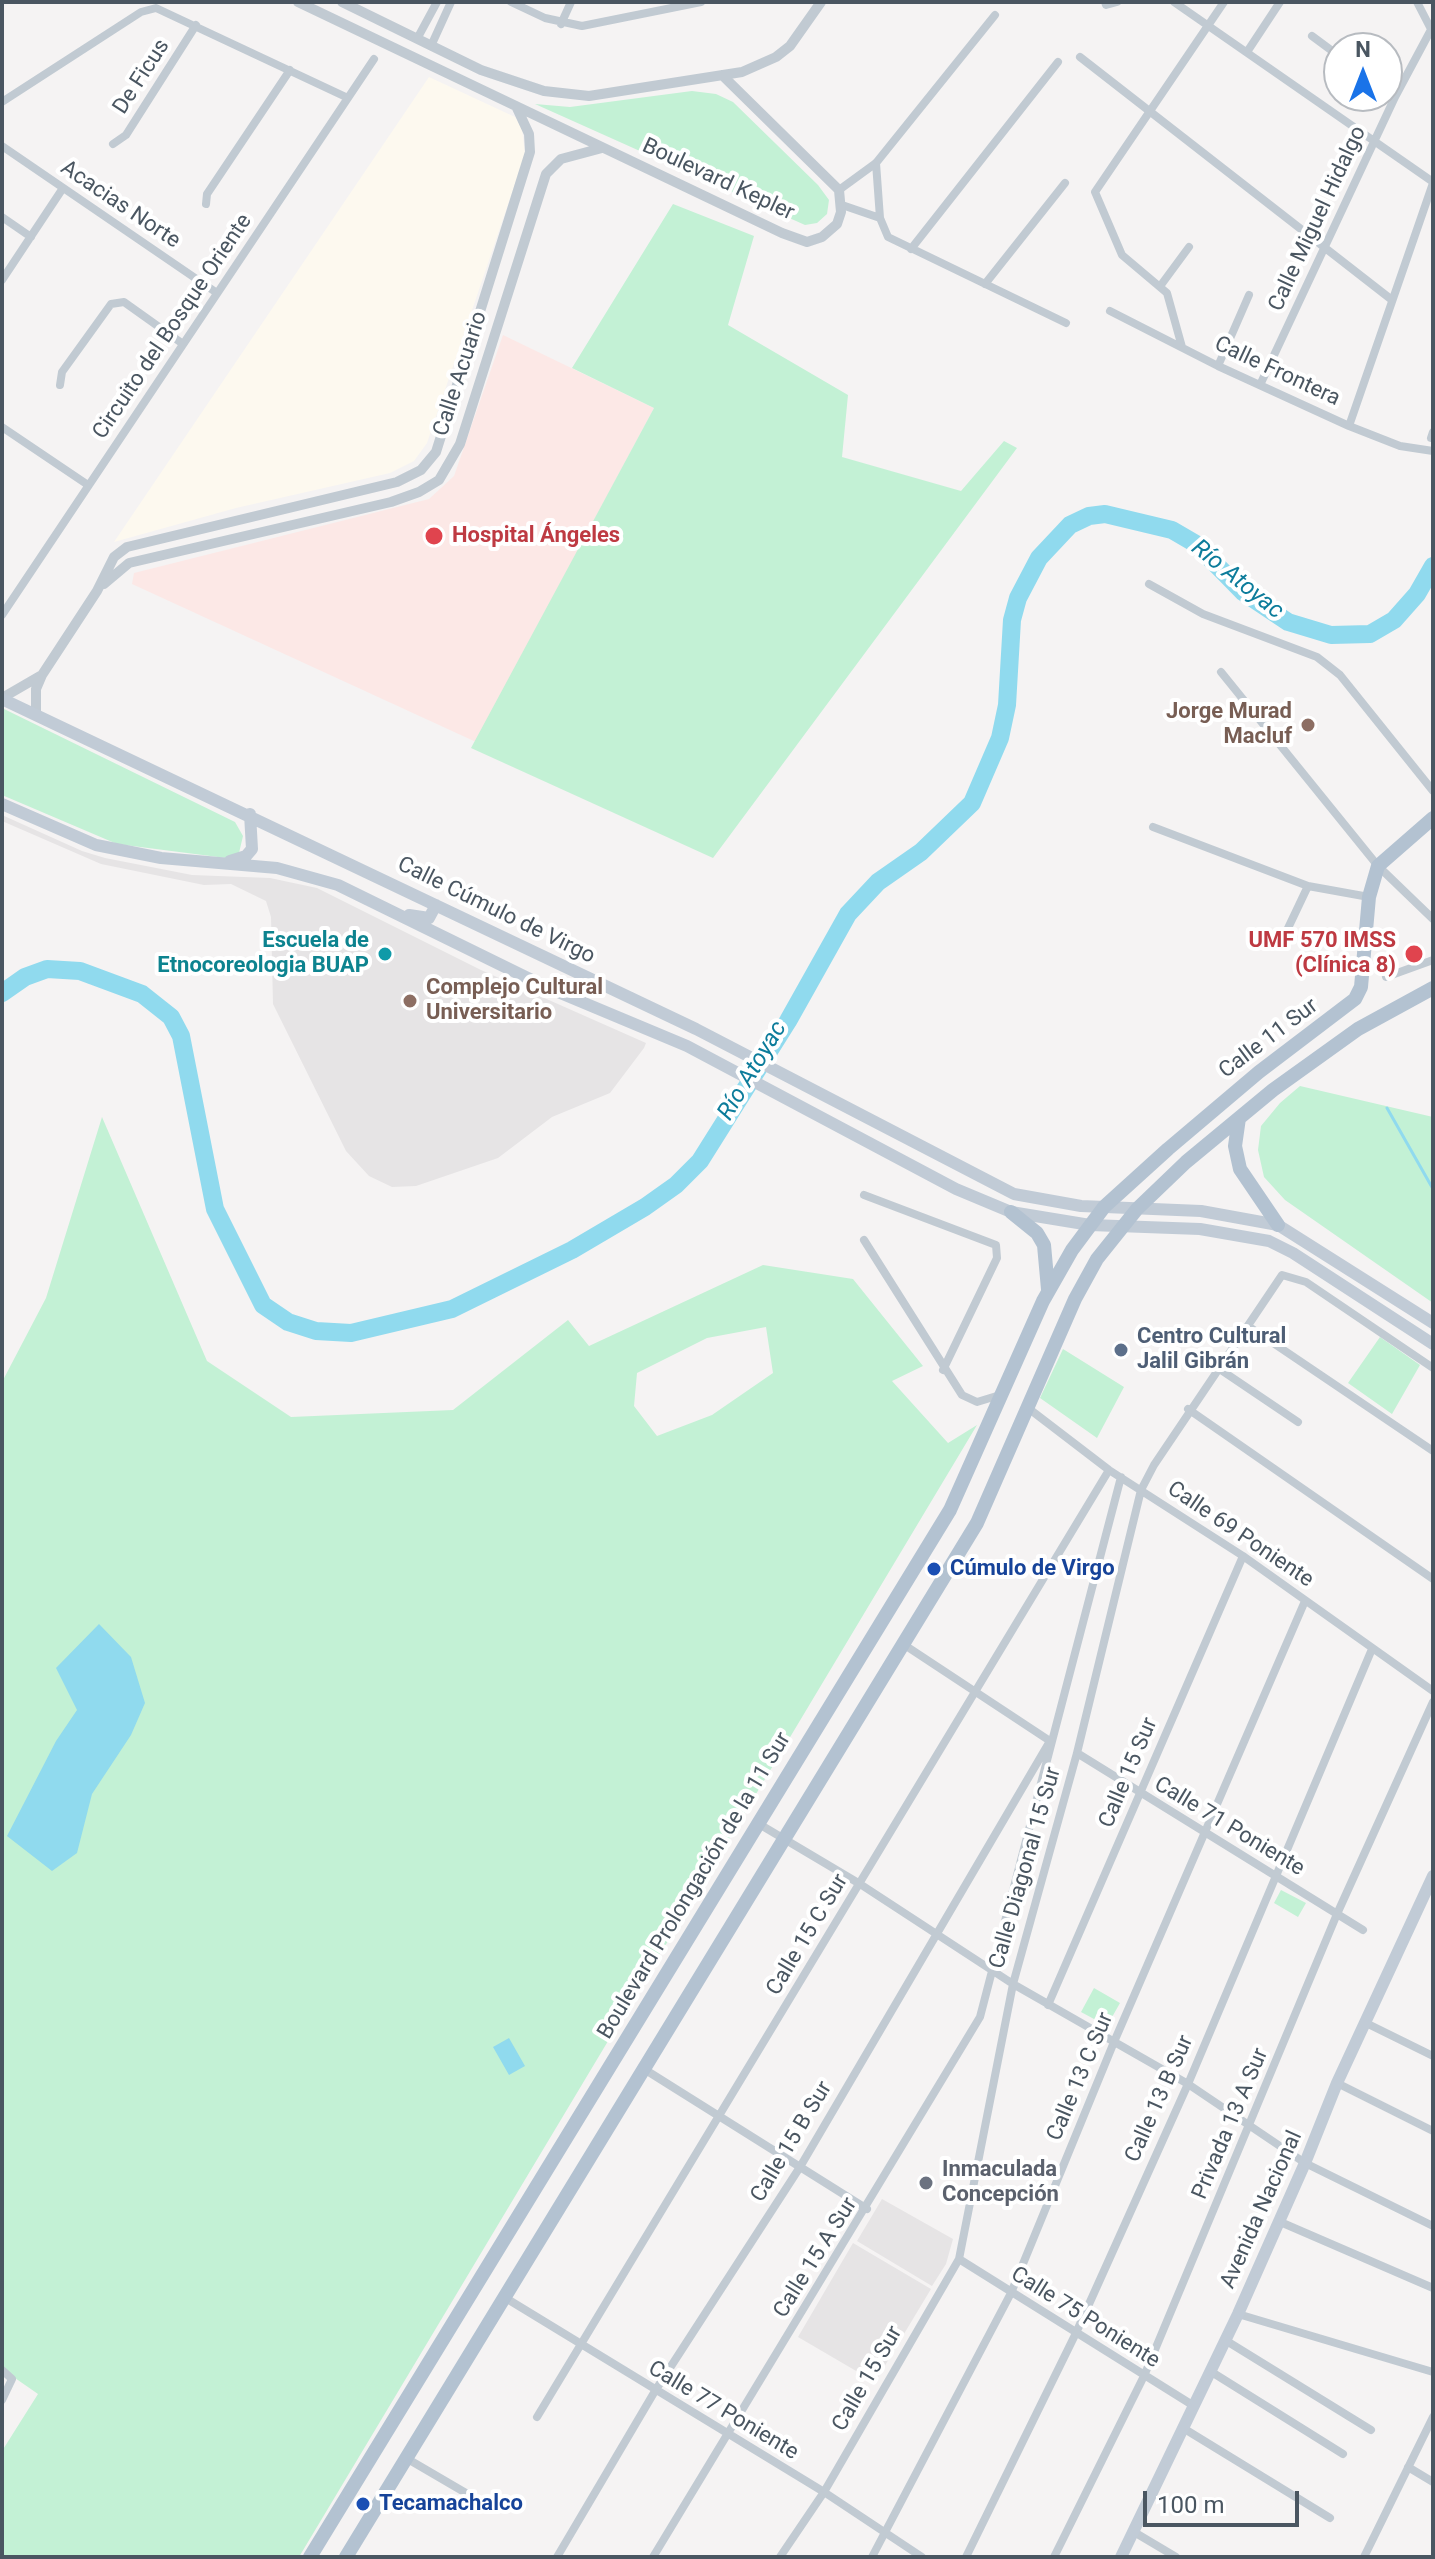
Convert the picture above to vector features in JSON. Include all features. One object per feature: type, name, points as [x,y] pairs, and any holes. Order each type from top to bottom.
[{"type":"main road","name":"Calle Cúmulo de Virgo","points":[[2,698],[696,1029],[842,1102],[1014,1194],[1050,1202],[1104,1207],[1201,1211],[1278,1225]]},
{"type":"main road","name":"Calle Cúmulo de Virgo","points":[[2,804],[96,845],[211,864],[304,873],[387,909],[546,987],[687,1046],[956,1189],[1011,1212],[1090,1225],[1200,1229],[1269,1241],[1293,1253],[1433,1344]]},
{"type":"main road","points":[[211,864],[235,861],[252,849],[250,814]]},
{"type":"main road","points":[[1381,869],[1433,818]]},
{"type":"main road","name":"Calle 11 Sur","points":[[1090,1225],[1104,1207],[1168,1149],[1259,1072],[1355,999],[1361,987],[1369,897],[1381,869]]},
{"type":"main road","points":[[387,909],[429,918],[436,905]]},
{"type":"main road","name":"Calle 11 Sur","points":[[1123,1227],[1137,1209],[1186,1162],[1239,1118],[1358,1029],[1433,988]]},
{"type":"main road","points":[[1239,1118],[1235,1146],[1240,1169],[1278,1225],[1433,1323]]},
{"type":"main road","points":[[1168,1149],[1186,1162]]},
{"type":"main road","points":[[1011,1212],[1037,1233],[1044,1245],[1048,1289]]},
{"type":"main road","name":"Boulevard Prolongación de la 11 Sur","points":[[310,2557],[950,1510],[1048,1289],[1090,1225]]},
{"type":"main road","points":[[346,2557],[977,1523],[1075,1299],[1097,1259],[1123,1227]]},
{"type":"main road","name":"Avenida Nacional","points":[[1121,2557],[1238,2314],[1364,2022],[1432,1881]]},
{"type":"street","name":"Boulevard Kepler","points":[[298,2],[799,240],[815,240],[829,233],[837,224],[842,205]]},
{"type":"street","points":[[342,2],[481,70],[544,91],[589,96],[742,72],[776,57],[790,46],[821,2]]},
{"type":"street","points":[[417,39],[437,2]]},
{"type":"street","points":[[432,66],[451,2]]},
{"type":"street","points":[[511,2],[561,24],[599,25],[701,2]]},
{"type":"street","points":[[561,24],[571,2]]},
{"type":"street","points":[[1105,2],[1106,5],[1117,2]]},
{"type":"street","points":[[1174,2],[1433,182],[1349,426]]},
{"type":"street","points":[[1182,347],[1172,306],[1161,285],[1122,255],[1095,192],[1224,2]]},
{"type":"street","points":[[1247,52],[1280,2]]},
{"type":"street","points":[[1417,2],[1432,30]]},
{"type":"street","points":[[2,102],[149,8],[163,9],[348,98]]},
{"type":"street","points":[[839,190],[876,163],[995,15]]},
{"type":"street","name":"De Ficus","points":[[113,144],[126,135],[196,25]]},
{"type":"street","name":"Calle Miguel Hidalgo","points":[[1403,75],[1432,30]]},
{"type":"street","points":[[1312,36],[1323,44]]},
{"type":"street","points":[[1080,57],[1147,113],[1392,300]]},
{"type":"street","name":"Circuito del Bosque Oriente","points":[[2,615],[374,59]]},
{"type":"street","points":[[911,249],[1058,62]]},
{"type":"street","points":[[206,204],[207,194],[290,70]]},
{"type":"street","points":[[722,75],[839,190],[842,205],[880,218]]},
{"type":"street","name":"Calle Acuario","points":[[36,714],[36,689],[42,675],[97,591],[114,557],[134,544],[397,482],[421,470],[436,452],[445,434],[530,152],[529,134],[516,106]]},
{"type":"street","name":"Calle Miguel Hidalgo","points":[[1260,385],[1376,140],[1385,112]]},
{"type":"street","name":"Acacias Norte","points":[[2,146],[217,293]]},
{"type":"street","name":"Calle Acuario","points":[[97,591],[129,563],[391,502],[419,492],[439,480],[460,444],[546,174],[561,159],[604,148]]},
{"type":"street","points":[[876,163],[880,218],[888,237],[1066,323]]},
{"type":"street","points":[[985,284],[1065,183]]},
{"type":"street","points":[[2,280],[63,188]]},
{"type":"street","points":[[2,217],[31,237]]},
{"type":"street","points":[[1161,285],[1189,247]]},
{"type":"street","points":[[494,275],[512,279]]},
{"type":"street","points":[[1218,366],[1249,295]]},
{"type":"street","points":[[60,385],[62,372],[111,304],[124,302],[183,344]]},
{"type":"street","name":"Calle Frontera","points":[[1110,311],[1218,366],[1349,426],[1400,446],[1433,451]]},
{"type":"street","points":[[2,427],[88,485]]},
{"type":"street","points":[[1149,584],[1203,614],[1317,657],[1340,675],[1433,791]]},
{"type":"street","points":[[1221,672],[1381,869],[1433,919]]},
{"type":"street","name":"Calle Acuario","points":[[2,698],[24,689],[42,675]]},
{"type":"street","points":[[1153,827],[1308,886],[1369,897]]},
{"type":"street","points":[[1280,945],[1308,886]]},
{"type":"street","points":[[1386,977],[1433,960]]},
{"type":"street","points":[[864,1195],[996,1245],[997,1258],[943,1370]]},
{"type":"street","points":[[864,1240],[943,1370],[968,1399],[977,1402],[1001,1395]]},
{"type":"street","name":"Calle Diagonal 15 Sur","points":[[959,2259],[1013,1984],[1077,1753],[1141,1490],[1188,1409],[1282,1275],[1306,1282],[1433,1368]]},
{"type":"street","points":[[1248,1326],[1433,1451]]},
{"type":"street","points":[[1218,1368],[1298,1422]]},
{"type":"street","name":"Calle 69 Poniente","points":[[1028,1408],[1109,1470],[1243,1556],[1433,1691]]},
{"type":"street","points":[[1188,1409],[1433,1579]]},
{"type":"street","name":"Calle 15 C Sur","points":[[537,2417],[1109,1470]]},
{"type":"street","name":"Calle Diagonal 15 Sur","points":[[993,1971],[1050,1741],[1121,1477]]},
{"type":"street","name":"Calle 15 Sur","points":[[1048,2005],[1243,1556]]},
{"type":"street","name":"Calle 13 C Sur","points":[[872,2557],[887,2534],[1011,2293],[1114,2042],[1305,1601]]},
{"type":"street","points":[[903,1644],[1050,1741]]},
{"type":"street","name":"Calle 13 B Sur","points":[[966,2557],[1076,2333],[1188,2084],[1372,1649]]},
{"type":"street","name":"Privada 13 A Sur","points":[[1054,2557],[1144,2376],[1337,1914],[1433,1702]]},
{"type":"street","name":"Calle 15 B Sur","points":[[557,2557],[655,2391],[800,2167],[1050,1741]]},
{"type":"street","name":"Calle 71 Poniente","points":[[1077,1753],[1363,1930]]},
{"type":"street","points":[[759,1824],[860,1884],[1013,1984],[1188,2084],[1305,2163],[1433,2226]]},
{"type":"street","name":"Calle 15 A Sur","points":[[653,2557],[867,2209],[980,2017],[993,1971]]},
{"type":"street","points":[[1364,2022],[1433,2056]]},
{"type":"street","points":[[644,2069],[867,2209]]},
{"type":"street","points":[[1337,2083],[1433,2131]]},
{"type":"street","points":[[1278,2221],[1433,2288]]},
{"type":"street","name":"Calle 15 Sur","points":[[780,2557],[824,2492],[959,2259]]},
{"type":"street","name":"Calle 75 Poniente","points":[[959,2259],[1194,2406]]},
{"type":"street","name":"Calle 77 Poniente","points":[[504,2297],[824,2492],[922,2557]]},
{"type":"street","points":[[1238,2314],[1433,2372]]},
{"type":"street","points":[[1225,2340],[1371,2430]]},
{"type":"street","points":[[2,2370],[11,2375],[12,2384],[2,2400]]},
{"type":"street","points":[[1210,2371],[1343,2454]]},
{"type":"street","points":[[1364,2557],[1433,2417]]},
{"type":"street","points":[[1183,2428],[1330,2518]]},
{"type":"street","points":[[406,2458],[471,2496]]},
{"type":"street","points":[[1408,2467],[1433,2482]]},
{"type":"street","points":[[1134,2532],[1176,2557]]},
{"type":"shaded area","points":[[429,77],[515,117],[522,129],[525,154],[427,443],[414,461],[390,473],[236,508],[114,542]]},
{"type":"shaded area","name":"Hospital Ángeles","points":[[503,335],[654,408],[476,742],[132,584],[134,573],[429,499],[454,476]]},
{"type":"shaded area","name":"Complejo Cultural Universitario","points":[[2,815],[82,851],[105,858],[192,875],[270,878],[317,888],[481,970],[646,1043],[610,1093],[552,1117],[498,1158],[416,1186],[392,1187],[369,1176],[346,1151],[273,1004],[271,917],[266,901],[231,884],[204,885],[101,864],[2,821]]},
{"type":"shaded area","points":[[882,2199],[953,2239],[946,2264],[932,2286],[857,2241]]},
{"type":"shaded area","points":[[853,2243],[931,2289],[875,2382],[798,2337]]},
{"type":"green space","points":[[692,91],[716,94],[733,102],[818,185],[829,200],[827,214],[817,223],[805,225],[535,104],[570,107]]},
{"type":"green space","points":[[673,204],[754,236],[728,325],[848,395],[842,457],[961,491],[1004,441],[1017,448],[713,858],[471,748],[654,408],[572,368]]},
{"type":"green space","points":[[2,708],[235,822],[243,836],[239,853],[226,858],[117,844],[2,795]]},
{"type":"green space","points":[[1300,1086],[1433,1117],[1433,1303],[1285,1200],[1264,1177],[1258,1150],[1261,1126],[1280,1103]]},
{"type":"green space","points":[[102,1117],[207,1361],[291,1417],[453,1410],[568,1320],[589,1346],[763,1265],[853,1279],[923,1366],[892,1381],[948,1443],[977,1425],[299,2557],[2,2557],[2,2451],[38,2394],[2,2369],[2,1382],[46,1298]],"holes":[[[766,1327],[773,1373],[712,1415],[657,1436],[634,1406],[637,1373],[707,1338]]]},
{"type":"green space","points":[[1380,1337],[1420,1365],[1392,1414],[1348,1383]]},
{"type":"green space","points":[[1063,1349],[1124,1387],[1097,1438],[1040,1398]]},
{"type":"green space","points":[[1281,1890],[1306,1903],[1298,1917],[1274,1903]]},
{"type":"green space","points":[[1094,1988],[1120,2003],[1107,2026],[1081,2012]]},
{"type":"water","points":[[99,1624],[131,1657],[145,1703],[131,1735],[92,1794],[77,1853],[52,1871],[7,1836],[56,1741],[77,1710],[56,1668]]},
{"type":"water","points":[[509,2038],[525,2066],[509,2075],[493,2047]]},
{"type":"waterway","name":"Río Atoyac","points":[[2,993],[25,977],[47,969],[80,971],[142,994],[171,1017],[181,1036],[215,1209],[263,1305],[288,1322],[316,1331],[351,1333],[452,1309],[572,1250],[645,1207],[676,1185],[700,1161],[788,1021],[848,914],[878,882],[921,852],[972,803],[1000,738],[1007,705],[1012,620],[1018,598],[1039,558],[1070,525],[1089,516],[1105,514],[1172,530],[1196,544],[1243,592],[1288,622],[1331,635],[1370,634],[1394,620],[1417,594],[1433,566]]},
{"type":"waterway","points":[[1387,1108],[1433,1189]]},
{"type":"place","name":"Hospital Ángeles","points":[[434,536]]},
{"type":"place","name":"Jorge Murad Macluf","points":[[1308,725]]},
{"type":"place","name":"Escuela de Etnocoreologia BUAP","points":[[385,954]]},
{"type":"place","name":"UMF 570 IMSS (Clínica 8)","points":[[1414,954]]},
{"type":"place","name":"Complejo Cultural Universitario","points":[[410,1001]]},
{"type":"place","name":"Centro Cultural Jalil Gibrán","points":[[1121,1350]]},
{"type":"place","name":"Cúmulo de Virgo","points":[[934,1569]]},
{"type":"place","name":"Inmaculada Concepción","points":[[926,2183]]},
{"type":"place","name":"Tecamachalco","points":[[363,2504]]}]
